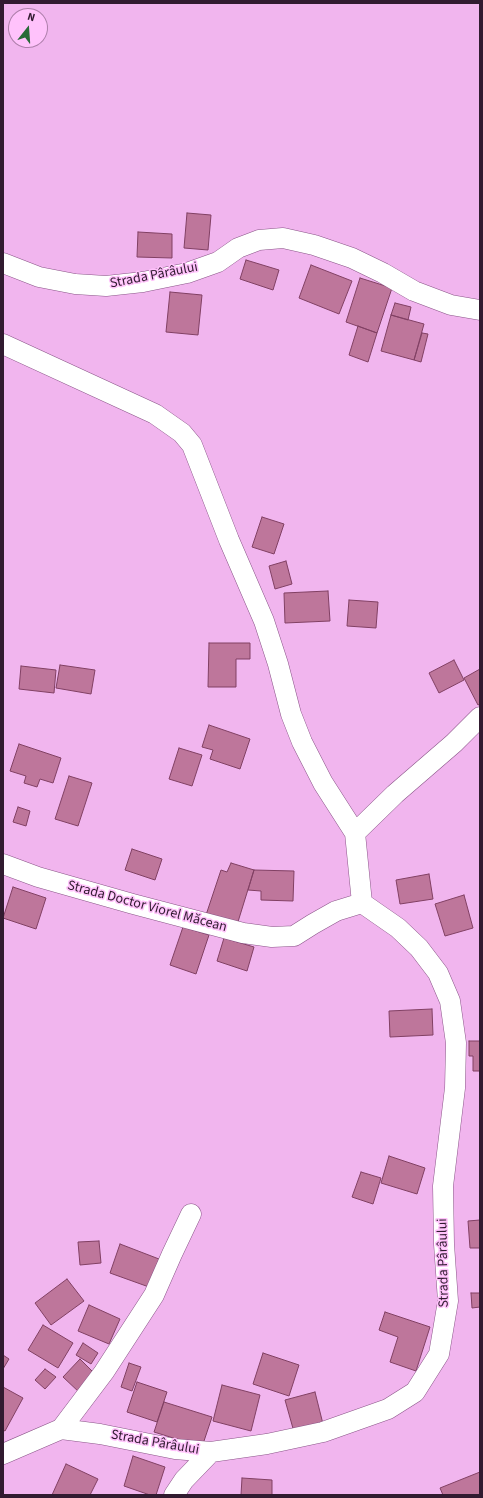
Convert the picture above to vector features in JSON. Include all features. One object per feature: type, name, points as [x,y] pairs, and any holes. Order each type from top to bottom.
[{"type":"street","name":"Strada Pârâului","points":[[3,262],[39,277],[75,284],[106,286],[143,282],[187,273],[218,262],[245,245],[259,240],[283,238],[314,245],[352,258],[383,273],[414,291],[451,305],[480,310]]},
{"type":"street","points":[[3,344],[155,414],[182,433],[192,445],[229,540],[264,621],[278,664],[291,714],[302,742],[323,783],[355,833],[362,903]]},
{"type":"street","points":[[355,833],[395,794],[454,743],[480,717]]},
{"type":"street","name":"Strada Doctor Viorel Măcean","points":[[3,864],[38,877],[133,904],[235,931],[272,936],[294,936],[336,911],[362,903]]},
{"type":"street","name":"Strada Pârâului","points":[[62,1429],[108,1435],[175,1449],[211,1452],[266,1444],[323,1432],[388,1409],[415,1392],[439,1354],[448,1301],[444,1244],[443,1186],[455,1088],[456,1043],[450,1001],[438,973],[419,948],[398,928],[362,903]]},
{"type":"street","points":[[3,1454],[62,1429],[104,1372],[154,1295],[191,1214]]},
{"type":"street","points":[[174,1495],[184,1480],[211,1452]]},
{"type":"building","points":[[187,213],[211,215],[208,250],[184,248]]},
{"type":"building","points":[[138,232],[172,234],[172,258],[137,257]]},
{"type":"building","points":[[246,260],[279,270],[273,290],[240,279]]},
{"type":"building","points":[[311,265],[352,281],[339,314],[299,298]]},
{"type":"building","points":[[360,278],[392,288],[377,333],[346,322]]},
{"type":"building","points":[[170,292],[202,295],[198,335],[166,332]]},
{"type":"building","points":[[395,303],[411,307],[408,320],[391,315]]},
{"type":"building","points":[[391,315],[424,324],[414,360],[381,351]]},
{"type":"building","points":[[358,326],[377,333],[368,362],[349,355]]},
{"type":"building","points":[[422,333],[428,334],[421,362],[414,360]]},
{"type":"building","points":[[262,517],[284,524],[274,554],[252,547]]},
{"type":"building","points":[[286,561],[292,584],[275,589],[269,566]]},
{"type":"building","points":[[328,591],[330,621],[285,623],[284,593]]},
{"type":"building","points":[[349,600],[378,602],[376,628],[347,626]]},
{"type":"building","points":[[209,643],[250,643],[250,659],[236,659],[236,687],[208,687]]},
{"type":"building","points":[[454,660],[464,680],[439,693],[429,673]]},
{"type":"building","points":[[60,665],[95,670],[91,694],[56,688]]},
{"type":"building","points":[[21,666],[56,670],[54,693],[19,689]]},
{"type":"building","points":[[480,669],[480,704],[478,705],[464,678]]},
{"type":"building","points":[[209,725],[250,739],[240,769],[210,759],[213,750],[202,747]]},
{"type":"building","points":[[19,744],[61,758],[53,783],[40,779],[37,787],[24,783],[26,776],[10,771]]},
{"type":"building","points":[[179,748],[202,755],[192,786],[169,779]]},
{"type":"building","points":[[69,776],[92,783],[78,826],[55,819]]},
{"type":"building","points":[[18,807],[30,811],[26,826],[13,822]]},
{"type":"building","points":[[132,849],[162,859],[155,880],[125,870]]},
{"type":"building","points":[[231,863],[254,870],[237,925],[206,915],[221,870],[227,872]]},
{"type":"building","points":[[254,870],[294,871],[293,901],[261,900],[261,891],[248,890]]},
{"type":"building","points":[[429,874],[433,899],[400,904],[396,880]]},
{"type":"building","points":[[13,887],[46,898],[36,929],[3,918]]},
{"type":"building","points":[[464,895],[473,928],[445,936],[435,904]]},
{"type":"building","points":[[183,927],[209,935],[196,974],[170,965]]},
{"type":"building","points":[[224,938],[254,947],[247,971],[217,961]]},
{"type":"building","points":[[432,1009],[433,1035],[390,1037],[389,1011]]},
{"type":"building","points":[[469,1041],[480,1041],[480,1071],[473,1071],[473,1056],[469,1056]]},
{"type":"building","points":[[389,1156],[425,1168],[417,1194],[381,1183]]},
{"type":"building","points":[[361,1172],[381,1178],[373,1204],[352,1197]]},
{"type":"building","points":[[480,1220],[480,1248],[470,1248],[468,1221]]},
{"type":"building","points":[[99,1241],[101,1263],[80,1265],[78,1242]]},
{"type":"building","points":[[120,1244],[159,1259],[149,1287],[110,1273]]},
{"type":"building","points":[[67,1279],[84,1301],[51,1325],[35,1303]]},
{"type":"building","points":[[471,1293],[480,1293],[480,1307],[472,1308]]},
{"type":"building","points":[[89,1305],[120,1319],[109,1344],[78,1331]]},
{"type":"building","points":[[385,1312],[430,1327],[416,1371],[390,1362],[398,1337],[379,1330]]},
{"type":"building","points":[[43,1325],[73,1343],[58,1368],[28,1350]]},
{"type":"building","points":[[83,1343],[98,1353],[91,1364],[76,1355]]},
{"type":"building","points":[[263,1353],[299,1365],[289,1396],[253,1384]]},
{"type":"building","points":[[3,1355],[9,1359],[3,1369]]},
{"type":"building","points":[[80,1359],[97,1376],[80,1393],[63,1377]]},
{"type":"building","points":[[129,1363],[141,1367],[132,1391],[121,1387]]},
{"type":"building","points":[[45,1369],[56,1377],[45,1389],[35,1380]]},
{"type":"building","points":[[137,1382],[167,1392],[157,1422],[127,1412]]},
{"type":"building","points":[[222,1385],[260,1395],[251,1431],[213,1421]]},
{"type":"building","points":[[3,1387],[23,1398],[5,1431],[3,1430]]},
{"type":"building","points":[[315,1392],[323,1424],[294,1432],[285,1400]]},
{"type":"building","points":[[164,1402],[212,1417],[202,1447],[154,1432]]},
{"type":"building","points":[[133,1456],[165,1467],[156,1495],[150,1495],[124,1486]]},
{"type":"building","points":[[66,1464],[98,1479],[90,1495],[52,1495]]},
{"type":"building","points":[[480,1472],[480,1495],[443,1495],[440,1488]]},
{"type":"building","points":[[242,1478],[272,1480],[272,1495],[241,1495]]}]
